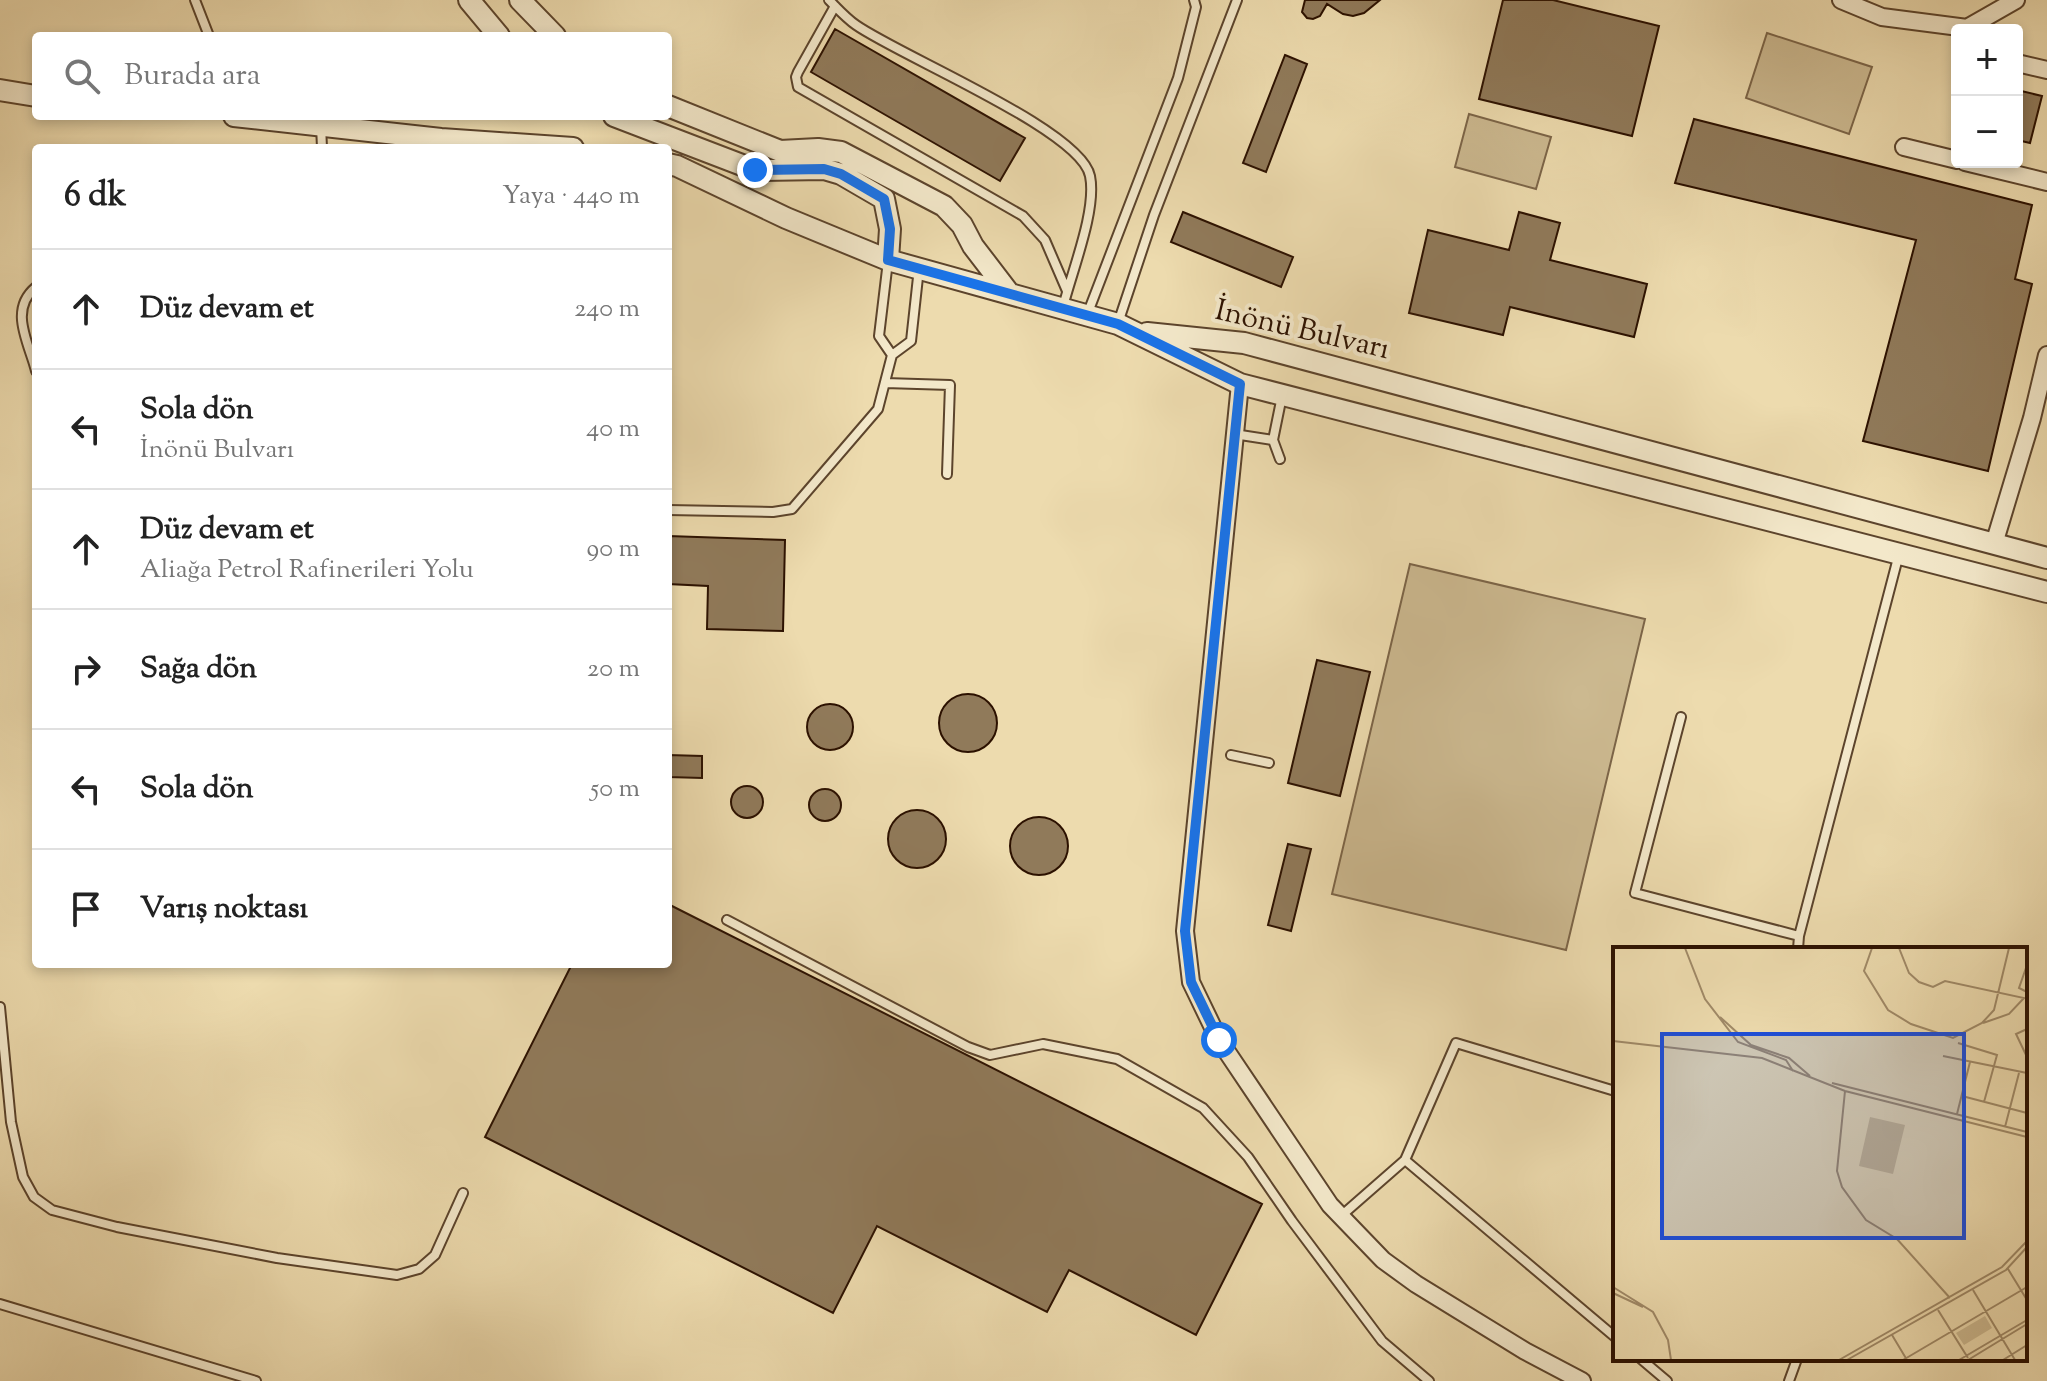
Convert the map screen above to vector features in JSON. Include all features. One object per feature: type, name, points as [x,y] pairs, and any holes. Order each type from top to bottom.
[{"type":"street","points":[[469,0],[496,32]]},
{"type":"street","points":[[520,0],[551,32]]},
{"type":"street","points":[[1841,0],[1882,17],[1967,28],[2016,0]]},
{"type":"street","points":[[2023,64],[2047,70]]},
{"type":"street","points":[[0,90],[32,95]]},
{"type":"street","points":[[674,108],[780,151],[818,149],[841,152],[944,206],[962,225],[973,246],[1009,293]]},
{"type":"street","points":[[279,120],[441,139],[514,144]]},
{"type":"street","points":[[629,120],[755,170],[824,169],[841,174],[884,199],[890,229],[888,260]]},
{"type":"street","points":[[669,137],[672,120]]},
{"type":"street","points":[[716,155],[727,130]]},
{"type":"street","points":[[1904,147],[1951,159]]},
{"type":"street","points":[[672,165],[786,218],[888,260],[1009,293],[1065,300],[1087,315],[1126,328]]},
{"type":"street","points":[[1990,168],[2047,182]]},
{"type":"street","name":"İnönü Bulvarı","points":[[1126,328],[1240,384],[2047,592]]},
{"type":"street","name":"İnönü Bulvarı","points":[[1126,328],[1244,343],[2047,558]]},
{"type":"street","points":[[1994,544],[2039,420],[2047,355]]},
{"type":"street","points":[[1240,384],[1185,931],[1191,982],[1219,1040],[1330,1205],[1383,1260],[1416,1284],[1525,1351],[1582,1381]]},
{"type":"lane","points":[[195,0],[207,32]]},
{"type":"lane","points":[[1087,315],[1178,78],[1196,7],[1194,0]]},
{"type":"lane","points":[[1126,328],[1154,215],[1237,0]]},
{"type":"lane","points":[[832,3],[863,30],[1055,135],[1084,162],[1090,174],[1092,199],[1065,300],[1045,240],[1023,216],[798,87],[798,72],[832,3]]},
{"type":"lane","points":[[321,125],[322,144]]},
{"type":"lane","points":[[888,260],[879,336],[892,355]]},
{"type":"lane","points":[[672,510],[773,512],[792,509],[878,409],[892,355],[911,341],[919,267]]},
{"type":"lane","points":[[32,291],[25,299],[21,314],[32,352]]},
{"type":"lane","points":[[885,383],[950,385],[947,474]]},
{"type":"lane","points":[[1280,459],[1273,440],[1282,395]]},
{"type":"lane","points":[[1234,434],[1273,440]]},
{"type":"lane","points":[[1798,947],[1899,554]]},
{"type":"lane","points":[[1681,717],[1635,893],[1799,936]]},
{"type":"lane","points":[[1231,755],[1269,763]]},
{"type":"lane","points":[[727,920],[968,1047],[990,1055],[1043,1044],[1117,1059],[1203,1108],[1248,1157],[1382,1341],[1429,1381]]},
{"type":"lane","points":[[0,1007],[11,1122],[23,1177],[34,1197],[52,1210],[117,1227],[277,1258],[397,1275],[419,1269],[435,1255],[463,1193]]},
{"type":"lane","points":[[1341,1216],[1405,1160],[1456,1043],[1613,1090]]},
{"type":"lane","points":[[1405,1160],[1613,1335]]},
{"type":"lane","points":[[0,1304],[256,1381]]},
{"type":"lane","points":[[1643,1361],[1667,1381]]},
{"type":"lane","points":[[1789,1381],[1796,1361]]},
{"type":"shaded area","points":[[1767,33],[1872,67],[1849,134],[1746,98]]},
{"type":"shaded area","points":[[1469,114],[1551,137],[1536,189],[1455,167]]},
{"type":"shaded area","points":[[1410,564],[1645,619],[1566,950],[1332,894]]},
{"type":"building","points":[[1305,0],[1380,0],[1364,13],[1353,16],[1327,4],[1320,16],[1313,19],[1302,12]]},
{"type":"building","points":[[1503,0],[1553,0],[1659,26],[1632,136],[1479,99]]},
{"type":"building","points":[[835,29],[1025,138],[1000,181],[811,72]]},
{"type":"building","points":[[1285,55],[1307,64],[1266,172],[1243,163]]},
{"type":"building","points":[[2023,91],[2042,96],[2030,143],[2023,141]]},
{"type":"building","points":[[1694,119],[2032,205],[2015,279],[2032,284],[1988,471],[1863,441],[1916,240],[1675,183]]},
{"type":"building","points":[[1183,212],[1293,257],[1281,287],[1171,242]]},
{"type":"building","points":[[1519,212],[1560,223],[1550,260],[1647,284],[1634,337],[1510,307],[1503,335],[1409,313],[1428,230],[1509,250]]},
{"type":"building","points":[[672,536],[785,540],[783,631],[707,629],[708,586],[672,584]]},
{"type":"building","points":[[1317,660],[1370,672],[1340,796],[1288,783]]},
{"type":"building","points":[[968,694],[989,702],[997,723],[989,744],[968,752],[947,744],[939,723],[947,702]]},
{"type":"building","points":[[830,704],[846,711],[853,727],[846,743],[830,750],[814,743],[807,727],[814,711]]},
{"type":"building","points":[[672,755],[702,756],[702,778],[672,777]]},
{"type":"building","points":[[747,786],[758,791],[763,802],[758,813],[747,818],[736,813],[731,802],[736,791]]},
{"type":"building","points":[[825,789],[836,794],[841,805],[836,816],[825,821],[814,816],[809,805],[814,794]]},
{"type":"building","points":[[917,810],[938,818],[946,839],[938,860],[917,868],[896,860],[888,839],[896,818]]},
{"type":"building","points":[[1039,817],[1060,825],[1068,846],[1060,867],[1039,875],[1018,867],[1010,846],[1018,825]]},
{"type":"building","points":[[1288,844],[1311,849],[1291,931],[1268,925]]},
{"type":"building","points":[[672,906],[1262,1204],[1196,1335],[1069,1270],[1047,1312],[877,1226],[833,1313],[485,1137],[570,968],[672,968]]},
{"type":"route","points":[[755,170],[824,169],[841,174],[884,199],[890,229],[888,260],[1118,324],[1240,384],[1185,931],[1191,982],[1219,1040]]}]
